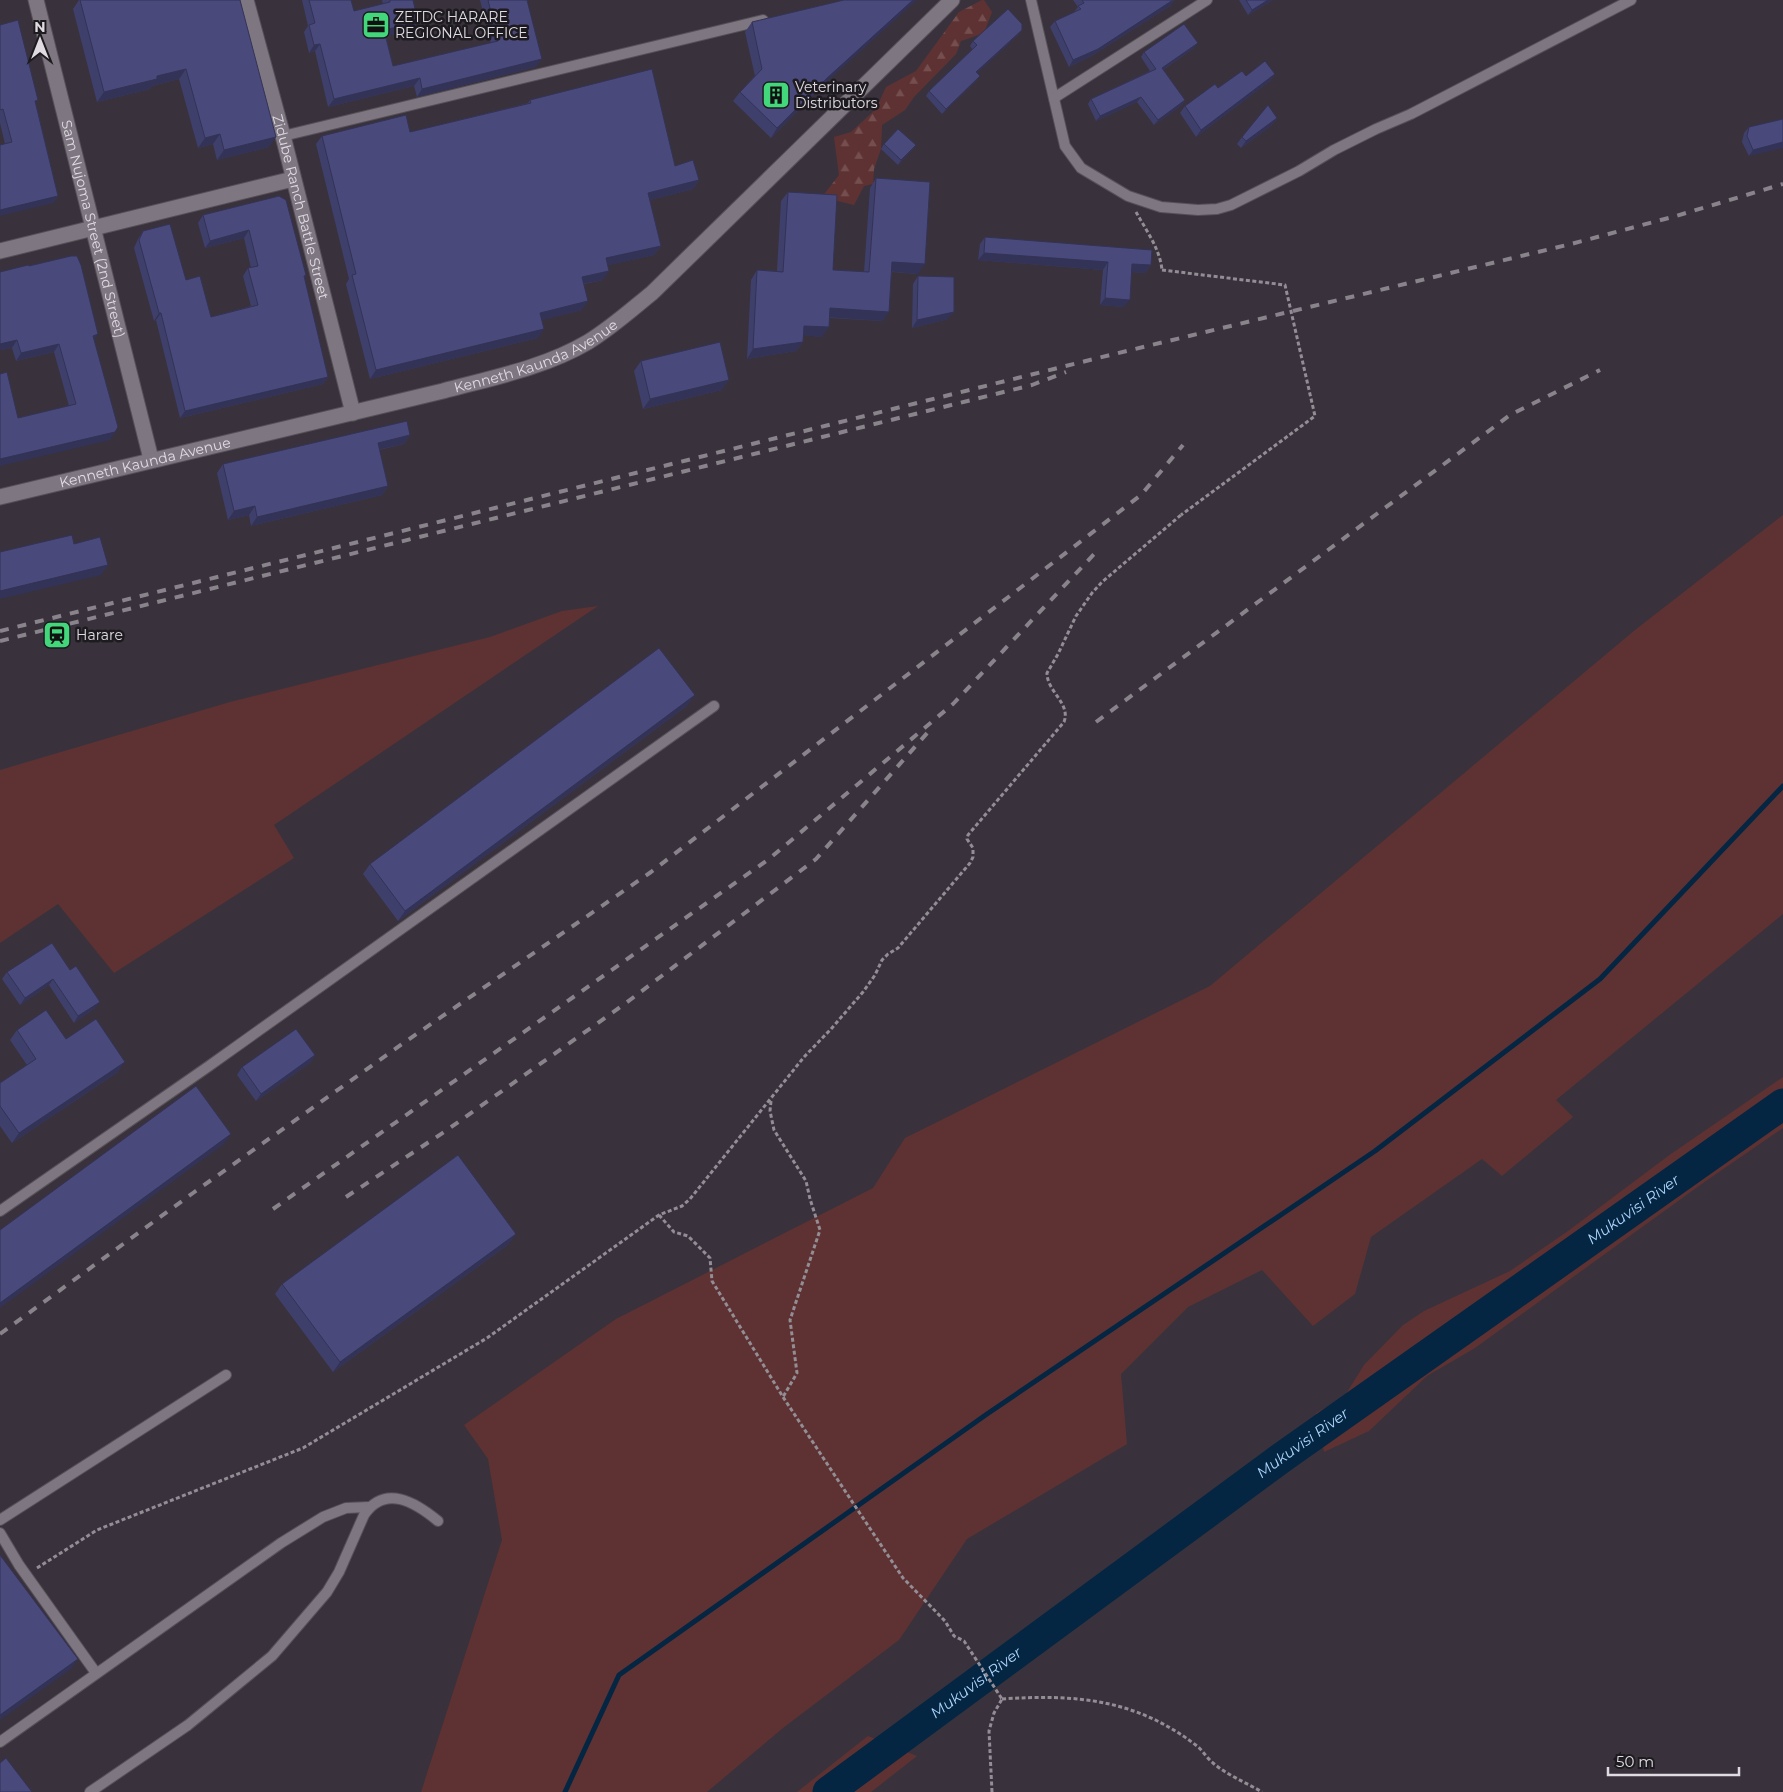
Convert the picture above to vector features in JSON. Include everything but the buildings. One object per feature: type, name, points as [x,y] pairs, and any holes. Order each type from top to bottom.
[{"type":"street","name":"Sam Nujoma Street (2nd Street)","points":[[36,0],[151,459]]},
{"type":"street","name":"Zidube Ranch Battle Street","points":[[246,0],[283,136],[353,413]]},
{"type":"street","name":"Kenneth Kaunda Avenue","points":[[0,497],[151,459],[353,413],[514,372],[552,358],[594,338],[621,319],[652,293],[952,0]]},
{"type":"street","points":[[0,251],[293,179]]},
{"type":"lane","points":[[1031,0],[1065,146],[1071,156],[1082,168],[1128,196],[1161,207],[1198,210],[1217,209],[1231,205],[1299,171],[1334,150],[1411,114],[1631,0]]},
{"type":"lane","points":[[1054,98],[1207,0]]},
{"type":"lane","points":[[283,136],[771,18]]},
{"type":"lane","points":[[0,1211],[225,1055],[714,706]]},
{"type":"lane","points":[[0,1520],[226,1375]]},
{"type":"lane","points":[[90,1792],[188,1725],[272,1656],[327,1592],[340,1572],[364,1515],[376,1502],[400,1498],[412,1502],[438,1520]]},
{"type":"lane","points":[[0,1742],[281,1543],[323,1517],[346,1508],[369,1508]]},
{"type":"lane","points":[[0,1533],[19,1565],[96,1673]]},
{"type":"path","points":[[26,1575],[97,1530],[303,1448],[487,1338],[659,1215],[682,1206],[690,1199],[804,1057],[831,1029],[862,992],[875,975],[882,960],[898,948],[970,863],[973,858],[973,848],[967,839],[968,835],[1064,722],[1066,716],[1064,707],[1049,683],[1047,673],[1083,604],[1102,582],[1181,515],[1315,416],[1285,285],[1162,270],[1158,252],[1128,196]]},
{"type":"path","points":[[771,1100],[770,1111],[774,1130],[806,1181],[820,1230],[790,1320],[797,1373],[784,1397]]},
{"type":"path","points":[[659,1215],[674,1232],[688,1236],[710,1258],[712,1281],[784,1397],[903,1578],[945,1621],[954,1636],[964,1641],[1002,1698]]},
{"type":"path","points":[[1002,1698],[1066,1697],[1101,1702],[1138,1712],[1198,1747],[1212,1762],[1237,1779],[1262,1792]]},
{"type":"path","points":[[992,1792],[989,1731],[994,1713],[1002,1698]]},
{"type":"green space","points":[[984,0],[992,12],[984,33],[961,41],[956,54],[914,97],[905,110],[882,125],[881,149],[874,169],[873,184],[864,186],[854,205],[822,197],[839,175],[834,137],[851,132],[876,109],[886,87],[916,71],[959,12]]},
{"type":"green space","points":[[1783,515],[1783,914],[1556,1100],[1573,1117],[1502,1176],[1482,1159],[1371,1237],[1355,1294],[1313,1326],[1262,1270],[1188,1307],[1121,1374],[1127,1444],[967,1539],[899,1640],[783,1728],[707,1792],[421,1792],[502,1540],[488,1459],[464,1425],[616,1319],[873,1188],[905,1138],[1210,986],[1635,630]]},
{"type":"green space","points":[[598,606],[274,825],[294,858],[114,973],[58,904],[0,943],[0,770],[230,702],[490,637],[562,611]]},
{"type":"green space","points":[[1783,1077],[1783,1128],[1703,1183],[1475,1348],[1427,1376],[1369,1431],[1324,1452],[1316,1413],[1344,1397],[1364,1365],[1403,1325],[1424,1311],[1510,1271],[1568,1231],[1668,1156]]},
{"type":"green space","points":[[868,1736],[917,1756],[871,1792],[797,1792]]},
{"type":"waterway","points":[[565,1792],[619,1675],[987,1414],[1375,1151],[1600,979],[1783,786]]},
{"type":"waterway","name":"Mukuvisi River","points":[[828,1792],[1284,1456],[1783,1104]]},
{"type":"railway","points":[[0,631],[1110,355],[1571,244],[1676,216],[1783,184]]},
{"type":"railway","points":[[1096,722],[1510,415],[1600,370]]},
{"type":"railway","points":[[0,641],[1032,385],[1066,372]]},
{"type":"railway","points":[[0,1334],[193,1193],[405,1042],[651,872],[1141,495],[1183,445]]},
{"type":"railway","points":[[273,1209],[769,859],[953,704],[1097,551]]},
{"type":"railway","points":[[346,1197],[447,1130],[626,1003],[816,859],[928,732]]},
{"type":"place","name":"ZETDC HARARE REGIONAL OFFICE","points":[[376,25]]},
{"type":"place","name":"Veterinary Distributors","points":[[776,95]]},
{"type":"place","name":"Harare","points":[[57,635]]}]
